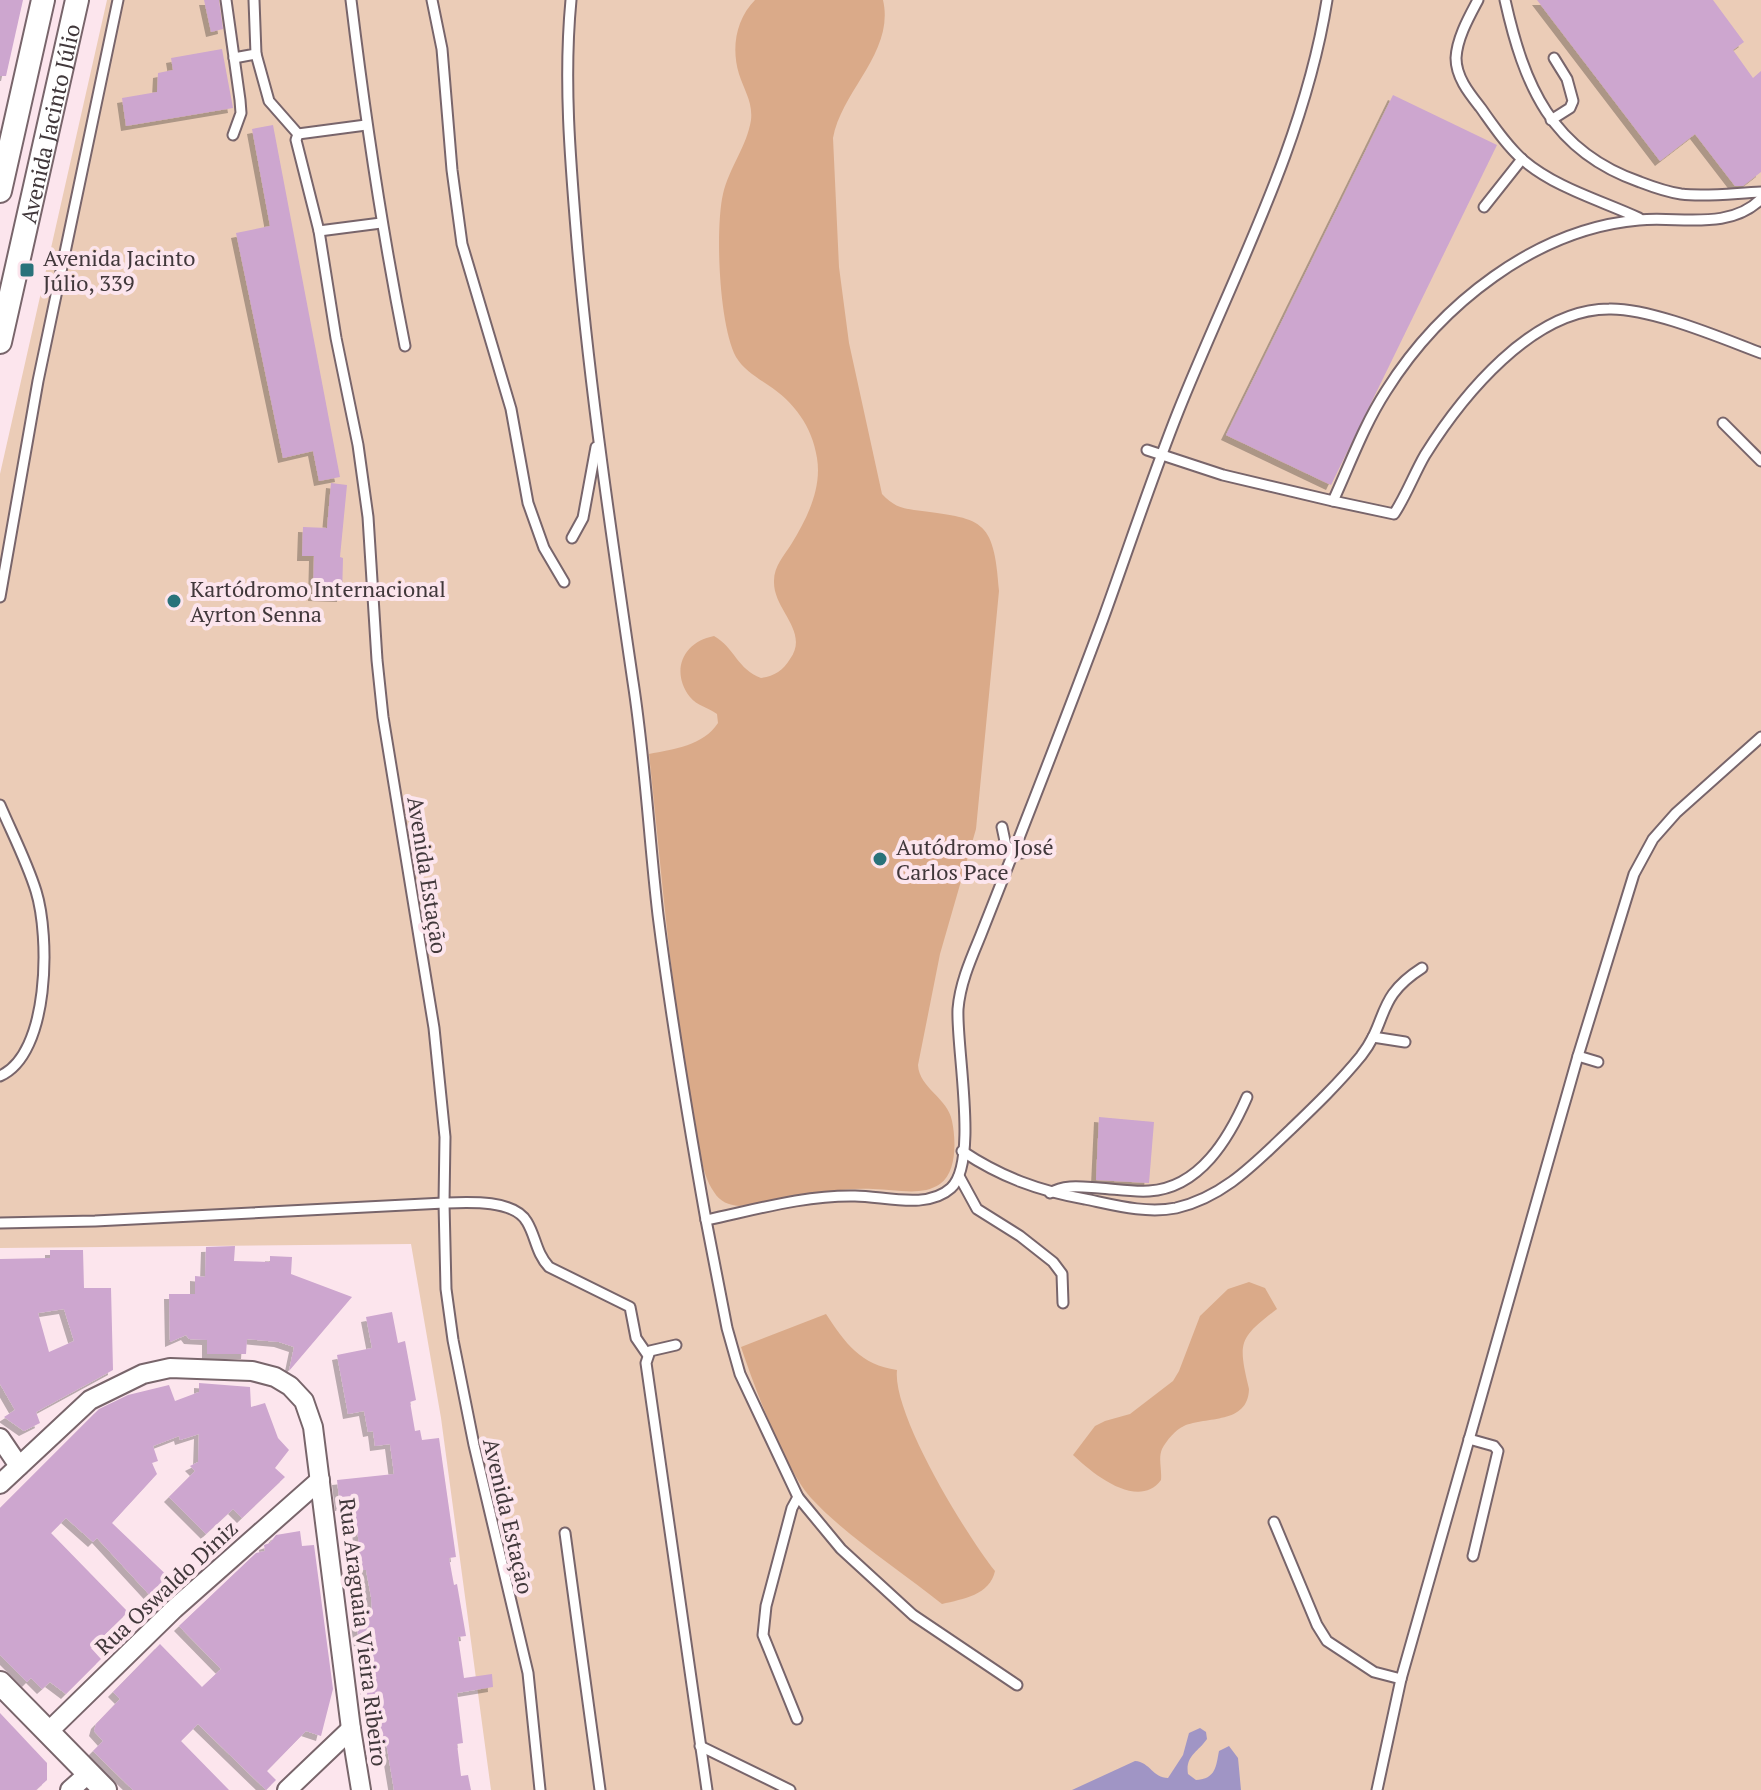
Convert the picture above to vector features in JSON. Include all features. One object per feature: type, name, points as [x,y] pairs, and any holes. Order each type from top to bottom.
[{"type":"street","name":"Avenida Jacinto Júlio","points":[[0,191],[43,0]]},
{"type":"street","name":"Avenida Jacinto Júlio","points":[[0,342],[8,270],[77,0]]},
{"type":"street","name":"Rua Araguaia Vieira Ribeiro","points":[[0,1484],[90,1400],[143,1374],[170,1368],[252,1371],[275,1377],[290,1386],[304,1401],[313,1427],[361,1790]]},
{"type":"street","points":[[0,1438],[19,1466]]},
{"type":"street","name":"Rua Oswaldo Diniz","points":[[48,1732],[174,1609],[320,1480]]},
{"type":"street","points":[[0,1683],[105,1790]]},
{"type":"street","points":[[287,1790],[351,1729]]},
{"type":"street","points":[[70,1790],[88,1774]]},
{"type":"lane","points":[[0,597],[38,381],[118,0]]},
{"type":"lane","points":[[226,0],[241,113],[233,135]]},
{"type":"lane","points":[[254,0],[256,54],[269,101],[298,134],[366,125]]},
{"type":"lane","points":[[351,0],[381,223],[405,346]]},
{"type":"lane","points":[[432,0],[442,49],[462,244],[511,409],[528,503],[544,548],[564,582]]},
{"type":"lane","points":[[571,0],[568,31],[569,119],[574,204],[598,440],[634,686],[658,915],[677,1055],[727,1328],[740,1374],[798,1497],[841,1549],[913,1615],[1017,1685]]},
{"type":"lane","points":[[706,1220],[822,1198],[853,1196],[916,1200],[945,1192],[959,1176],[965,1112],[958,1039],[960,994],[967,969],[1018,851],[1162,455],[1302,111],[1327,0]]},
{"type":"lane","points":[[1478,0],[1460,41],[1456,60],[1458,72],[1481,109],[1522,159],[1563,186],[1642,219]]},
{"type":"lane","points":[[1505,0],[1523,66],[1551,120],[1574,147],[1597,163],[1638,182],[1680,194],[1761,192]]},
{"type":"lane","points":[[234,58],[256,54]]},
{"type":"lane","points":[[1551,120],[1570,108],[1573,101],[1567,79],[1554,58]]},
{"type":"lane","name":"Avenida Estação","points":[[298,134],[296,140],[319,231],[336,338],[358,445],[371,553],[383,717],[434,1028],[445,1137],[446,1289],[453,1340],[474,1445],[528,1673],[540,1790]]},
{"type":"lane","points":[[1484,207],[1522,159]]},
{"type":"lane","points":[[1333,501],[1386,390],[1431,331],[1485,284],[1536,252],[1594,228],[1642,219],[1717,220],[1755,206],[1761,199]]},
{"type":"lane","points":[[319,231],[381,223]]},
{"type":"lane","points":[[1147,450],[1223,475],[1394,514],[1424,456],[1470,390],[1513,350],[1562,320],[1609,309],[1626,310],[1689,327],[1761,353]]},
{"type":"lane","points":[[1723,423],[1761,461]]},
{"type":"lane","points":[[572,538],[583,518],[598,440]]},
{"type":"lane","points":[[1377,1790],[1401,1679],[1624,901],[1642,855],[1676,813],[1761,737]]},
{"type":"lane","points":[[0,805],[36,893],[44,942],[40,997],[29,1046],[20,1061],[0,1076]]},
{"type":"lane","points":[[1002,827],[1004,844],[1018,851]]},
{"type":"lane","points":[[962,1151],[1005,1177],[1050,1193],[1122,1207],[1176,1208],[1218,1192],[1244,1173],[1325,1097],[1373,1037],[1393,991],[1422,968]]},
{"type":"lane","points":[[1373,1037],[1405,1042]]},
{"type":"lane","points":[[1578,1056],[1598,1062]]},
{"type":"lane","points":[[1050,1193],[1064,1187],[1148,1191],[1173,1186],[1199,1171],[1211,1159],[1240,1114],[1247,1097]]},
{"type":"lane","points":[[959,1176],[977,1209],[1020,1236],[1053,1262],[1062,1274],[1063,1303]]},
{"type":"lane","points":[[0,1223],[475,1202],[506,1208],[522,1215],[540,1255],[549,1267],[630,1307],[636,1338],[647,1354],[707,1790]]},
{"type":"lane","points":[[647,1354],[676,1345]]},
{"type":"lane","points":[[1469,1439],[1494,1446],[1498,1451],[1473,1556]]},
{"type":"lane","points":[[797,1719],[766,1644],[763,1622],[792,1508],[798,1497]]},
{"type":"lane","points":[[1274,1522],[1317,1625],[1327,1641],[1374,1672],[1401,1679]]},
{"type":"lane","points":[[565,1533],[600,1790]]},
{"type":"lane","points":[[700,1746],[790,1790]]},
{"type":"shaded area","name":"Autódromo José Carlos Pace","points":[[107,0],[1761,0],[1761,1790],[491,1790],[441,1418],[411,1244],[0,1248],[0,474]]},
{"type":"shaded area","points":[[755,0],[883,0],[885,19],[882,37],[838,120],[833,138],[839,267],[849,343],[882,494],[900,507],[955,516],[980,526],[993,548],[999,591],[976,829],[940,954],[918,1065],[923,1080],[945,1106],[952,1121],[954,1146],[950,1172],[940,1184],[925,1190],[839,1190],[739,1206],[725,1202],[716,1195],[709,1184],[701,1156],[673,981],[649,754],[696,742],[718,723],[717,714],[696,702],[684,687],[681,677],[683,659],[694,644],[714,636],[747,670],[761,678],[781,670],[795,649],[796,639],[775,592],[774,576],[812,503],[818,470],[815,446],[794,407],[746,369],[736,357],[726,323],[720,277],[719,230],[723,194],[751,120],[735,54],[737,34],[743,16]]},
{"type":"shaded area","points":[[1249,1282],[1265,1288],[1277,1309],[1248,1335],[1244,1343],[1243,1361],[1249,1389],[1242,1409],[1177,1430],[1161,1452],[1161,1480],[1151,1489],[1140,1492],[1103,1479],[1073,1455],[1095,1426],[1130,1414],[1173,1381],[1200,1316],[1228,1289]]},
{"type":"shaded area","points":[[826,1314],[855,1351],[873,1363],[897,1370],[906,1415],[933,1474],[995,1571],[982,1591],[942,1604],[825,1512],[811,1498],[791,1468],[741,1347]]},
{"type":"shaded area","points":[[1200,1728],[1206,1732],[1207,1739],[1190,1758],[1188,1774],[1196,1780],[1208,1777],[1214,1771],[1219,1751],[1229,1746],[1238,1758],[1241,1790],[1072,1790],[1135,1761],[1168,1778],[1183,1755],[1189,1733]]},
{"type":"building","points":[[0,0],[23,0],[6,76],[0,76]]},
{"type":"building","points":[[204,0],[219,0],[223,29],[211,32]]},
{"type":"building","points":[[1537,0],[1713,0],[1744,42],[1733,50],[1753,78],[1761,71],[1761,172],[1743,186],[1735,186],[1695,134],[1660,161]]},
{"type":"building","points":[[222,49],[233,108],[126,126],[122,98],[157,92],[158,73],[173,70],[171,58]]},
{"type":"building","points":[[1393,95],[1497,145],[1331,485],[1226,435]]},
{"type":"building","points":[[273,125],[340,477],[319,481],[313,451],[283,458],[236,233],[270,226],[252,129]]},
{"type":"building","points":[[331,483],[347,485],[340,557],[343,558],[342,597],[313,596],[314,556],[302,556],[303,527],[327,528]]},
{"type":"building","points":[[1099,1117],[1154,1122],[1149,1183],[1096,1180]]},
{"type":"building","points":[[235,1246],[234,1261],[270,1262],[270,1256],[292,1257],[291,1274],[352,1297],[289,1371],[294,1347],[279,1342],[247,1339],[246,1354],[207,1354],[207,1340],[189,1339],[186,1335],[170,1342],[169,1294],[195,1294],[195,1276],[205,1277],[206,1247]]},
{"type":"building","points":[[50,1250],[83,1250],[84,1288],[111,1288],[113,1370],[36,1412],[40,1423],[24,1431],[4,1417],[15,1410],[0,1384],[0,1259],[50,1258]],"holes":[[[64,1309],[74,1341],[49,1352],[38,1313]]]},
{"type":"building","points":[[392,1312],[398,1343],[405,1341],[416,1400],[410,1402],[415,1431],[420,1430],[422,1440],[439,1438],[456,1557],[449,1558],[466,1636],[458,1637],[464,1678],[492,1674],[493,1687],[457,1693],[463,1743],[457,1744],[461,1776],[468,1775],[471,1790],[394,1790],[386,1742],[373,1744],[355,1613],[372,1611],[371,1597],[366,1570],[362,1570],[354,1504],[340,1506],[337,1480],[394,1474],[390,1444],[375,1446],[373,1431],[368,1432],[364,1411],[348,1414],[337,1355],[372,1348],[366,1317]]},
{"type":"building","points":[[199,1383],[250,1387],[251,1407],[265,1403],[278,1438],[289,1450],[275,1468],[285,1477],[242,1518],[233,1509],[206,1534],[169,1497],[195,1471],[190,1466],[198,1462],[199,1434],[180,1440],[179,1436],[153,1446],[158,1461],[152,1463],[157,1474],[112,1523],[176,1584],[157,1603],[97,1538],[93,1542],[66,1518],[51,1533],[128,1612],[91,1648],[101,1659],[66,1694],[50,1682],[42,1689],[31,1678],[27,1682],[0,1655],[0,1508],[99,1409],[128,1395],[169,1385],[175,1401],[199,1392]]},
{"type":"building","points":[[300,1531],[302,1546],[314,1545],[333,1689],[321,1736],[306,1731],[267,1771],[276,1780],[266,1790],[198,1724],[181,1741],[229,1790],[133,1790],[93,1751],[103,1741],[94,1731],[96,1724],[120,1699],[113,1692],[160,1644],[202,1687],[221,1669],[179,1626],[256,1553],[265,1551],[264,1545],[276,1535]]},
{"type":"building","points":[[0,1713],[47,1763],[47,1780],[36,1790],[0,1790]]},
{"type":"place","name":"Avenida Jacinto Júlio, 339","points":[[27,270]]},
{"type":"place","name":"Kartódromo Internacional Ayrton Senna","points":[[174,601]]},
{"type":"place","name":"Autódromo José Carlos Pace","points":[[880,859]]}]
